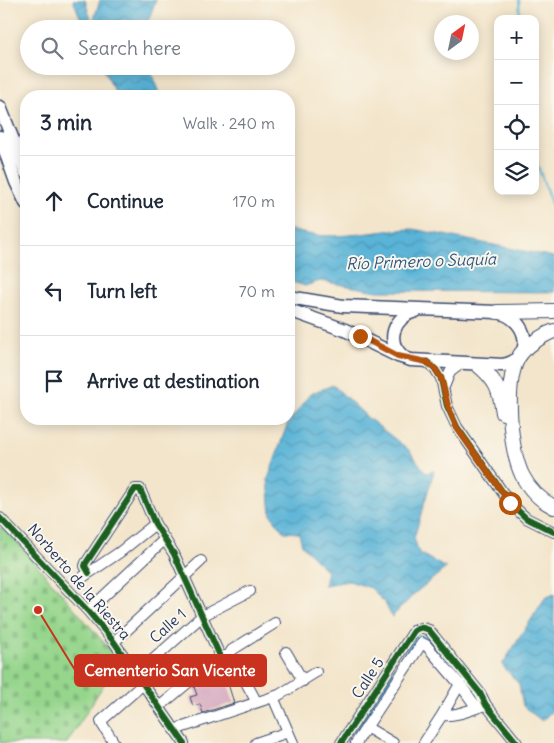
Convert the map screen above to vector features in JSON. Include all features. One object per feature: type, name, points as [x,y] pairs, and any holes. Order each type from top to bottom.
[{"type":"highway","points":[[497,312],[554,311]]},
{"type":"highway","points":[[554,331],[537,340],[518,357],[511,380],[510,395],[517,460],[523,476],[532,490],[543,501],[554,507]]},
{"type":"highway","points":[[478,365],[490,376],[497,387],[501,401],[507,449],[517,481],[533,501],[554,514]]},
{"type":"main road","points":[[0,107],[20,158]]},
{"type":"main road","points":[[0,137],[20,190]]},
{"type":"main road","points":[[295,298],[344,306],[497,312],[509,315],[522,328],[524,344],[518,357],[508,364],[478,365],[411,360],[398,356],[345,330],[295,312]]},
{"type":"main road","points":[[411,360],[396,349],[393,338],[394,328],[398,320],[404,315],[421,310]]},
{"type":"street","points":[[427,362],[438,373],[449,411],[457,428],[510,503],[526,518],[554,532]]},
{"type":"street","points":[[443,388],[450,372],[462,363]]},
{"type":"street","points":[[155,524],[86,575],[86,563],[138,488],[142,491],[155,524],[174,554],[202,616],[224,656],[234,660],[256,701]]},
{"type":"street","name":"Norberto de la Riestra","points":[[0,518],[88,611],[114,642],[184,743]]},
{"type":"street","points":[[88,611],[165,540]]},
{"type":"street","points":[[114,642],[201,561]]},
{"type":"street","name":"Calle 1","points":[[136,675],[202,616],[250,590]]},
{"type":"street","points":[[159,707],[232,650],[275,623]]},
{"type":"street","name":"Calle 5","points":[[341,743],[414,631],[418,628],[428,630],[480,693],[481,706]]},
{"type":"street","points":[[356,743],[422,643],[426,645],[460,684],[517,743]]},
{"type":"street","points":[[286,652],[303,681]]},
{"type":"street","points":[[174,730],[256,701],[273,697],[316,672]]},
{"type":"street","points":[[114,743],[101,721],[142,684]]},
{"type":"street","points":[[424,743],[460,684]]},
{"type":"street","points":[[273,697],[293,743]]},
{"type":"street","points":[[442,716],[481,706]]},
{"type":"street","points":[[366,726],[393,743]]},
{"type":"street","points":[[256,743],[288,732]]},
{"type":"green space","points":[[0,527],[10,534],[106,645],[118,662],[67,743],[0,743]]},
{"type":"water","points":[[73,0],[85,0],[92,20],[81,20]]},
{"type":"water","points":[[100,0],[156,0],[148,20],[94,20]]},
{"type":"water","points":[[106,75],[152,75],[158,90],[114,90]]},
{"type":"water","name":"Río Primero o Suquía","points":[[413,229],[554,257],[554,292],[377,291],[320,281],[305,286],[295,283],[295,231],[335,236]]},
{"type":"water","points":[[333,385],[368,418],[409,450],[426,473],[434,471],[414,538],[419,553],[446,568],[415,593],[392,617],[385,603],[371,588],[349,581],[324,585],[327,571],[302,545],[299,533],[284,532],[271,515],[268,479],[287,425],[295,425],[295,414],[310,394]]},
{"type":"water","points":[[554,594],[554,709],[542,721],[523,706],[519,684],[502,665],[545,598]]},
{"type":"building","points":[[225,674],[234,703],[203,713],[200,704],[193,706],[190,697],[197,695],[194,687],[198,683]]},
{"type":"waterway","points":[[519,0],[520,15]]},
{"type":"waterway","points":[[539,169],[554,212]]},
{"type":"waterway","points":[[350,743],[417,638],[425,639],[431,646]]},
{"type":"cycle path","points":[[427,362],[436,370],[441,378],[447,406],[457,427],[510,503],[526,518],[554,532]]},
{"type":"cycle path","points":[[89,573],[85,566],[86,563],[135,489],[140,489],[155,524],[174,554],[220,656]]},
{"type":"cycle path","points":[[0,518],[88,611],[114,642],[184,743]]},
{"type":"cycle path","points":[[341,743],[414,631],[421,628],[429,630],[480,693],[486,705],[517,743]]},
{"type":"place","name":"Cementerio San Vicente","points":[[38,610]]},
{"type":"route","points":[[360,336],[398,356],[427,362],[436,370],[441,378],[451,417],[457,428],[510,503]]}]
